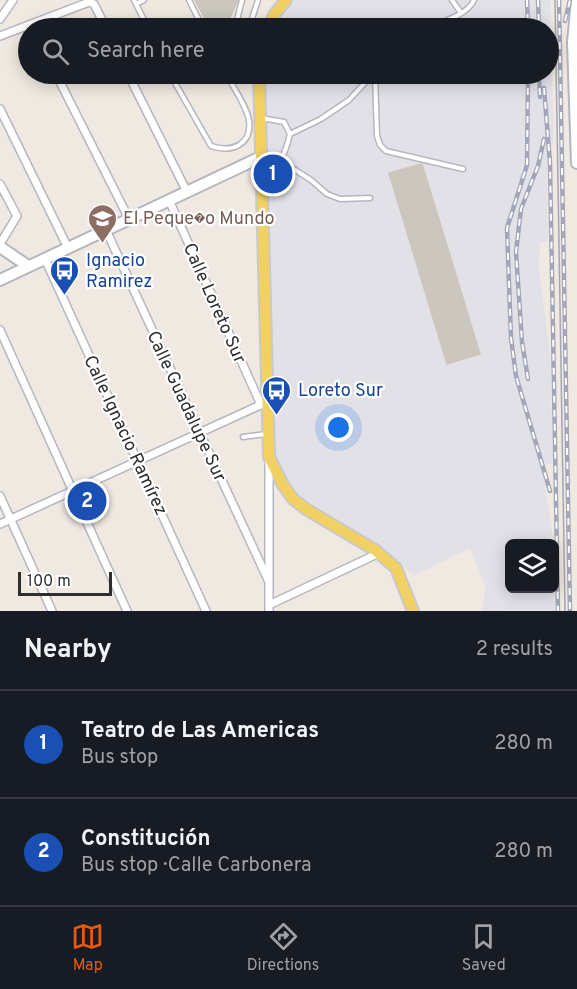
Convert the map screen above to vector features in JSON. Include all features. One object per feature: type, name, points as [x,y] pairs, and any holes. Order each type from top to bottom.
[{"type":"main road","points":[[273,18],[286,0]]},
{"type":"main road","points":[[259,84],[264,403],[269,457],[293,499],[379,553],[396,568],[413,611]]},
{"type":"street","points":[[0,19],[13,0]]},
{"type":"street","points":[[274,15],[278,0]]},
{"type":"street","points":[[577,0],[573,42],[577,160]]},
{"type":"street","points":[[49,18],[80,3],[92,2],[101,18]]},
{"type":"street","points":[[0,36],[18,31]]},
{"type":"street","points":[[61,84],[129,219]]},
{"type":"street","points":[[134,84],[187,192]]},
{"type":"street","points":[[0,109],[68,248]]},
{"type":"street","points":[[0,279],[261,157]]},
{"type":"street","points":[[0,184],[17,216],[0,246],[28,266]]},
{"type":"street","name":"Calle Loreto Sur","points":[[169,200],[264,403]]},
{"type":"street","name":"Calle Guadalupe Sur","points":[[106,230],[269,582]]},
{"type":"street","name":"Calle Ignacio Ramírez","points":[[45,259],[206,611]]},
{"type":"street","points":[[0,330],[127,611]]},
{"type":"street","points":[[0,524],[264,403]]},
{"type":"street","points":[[269,457],[269,608],[379,553]]},
{"type":"street","points":[[0,496],[52,611]]},
{"type":"lane","points":[[143,18],[135,2],[144,0]]},
{"type":"lane","points":[[189,0],[198,18]]},
{"type":"lane","points":[[238,18],[242,0]]},
{"type":"lane","points":[[252,18],[258,0]]},
{"type":"lane","points":[[452,0],[461,13]]},
{"type":"lane","points":[[450,18],[461,13],[474,0]]},
{"type":"lane","points":[[176,84],[212,146],[221,149],[240,146],[245,141],[249,120],[231,84]]},
{"type":"lane","points":[[290,134],[321,119],[349,100],[364,84]]},
{"type":"lane","points":[[374,84],[377,136],[380,145],[386,151],[464,169]]},
{"type":"lane","points":[[260,118],[284,122],[290,134],[281,161],[268,172],[261,173]]},
{"type":"lane","points":[[281,161],[311,180],[327,194],[340,200],[370,198]]},
{"type":"lane","points":[[243,437],[268,434]]},
{"type":"shaded area","points":[[294,0],[550,0],[550,18],[279,18]]},
{"type":"shaded area","points":[[266,84],[552,84],[554,145],[547,146],[548,242],[540,242],[539,268],[550,354],[553,464],[542,465],[553,539],[505,539],[505,593],[555,593],[555,611],[482,611],[485,586],[470,548],[414,576],[378,544],[298,495],[280,470],[273,448]]},
{"type":"building","points":[[195,0],[238,0],[230,18],[205,18]]},
{"type":"building","points":[[422,164],[480,354],[447,364],[389,173]]},
{"type":"tram line","points":[[555,0],[555,18]]},
{"type":"tram line","points":[[556,84],[565,611]]},
{"type":"railway","points":[[527,0],[528,18]]},
{"type":"railway","points":[[538,0],[539,18]]},
{"type":"railway","points":[[559,0],[570,611]]},
{"type":"railway","points":[[565,21],[570,0]]},
{"type":"railway","points":[[528,84],[527,165],[507,228],[511,338],[516,376],[550,491]]},
{"type":"railway","points":[[539,84],[540,97]]},
{"type":"railway","points":[[544,88],[550,163],[558,611]]},
{"type":"railway","points":[[528,379],[522,342],[516,252],[521,209],[538,166],[544,139]]},
{"type":"place","name":"Teatro de Las Americas","points":[[273,174]]},
{"type":"place","name":"El Peque�o Mundo","points":[[102,244]]},
{"type":"place","name":"Ignacio Ramirez","points":[[65,296]]},
{"type":"place","name":"Loreto Sur","points":[[277,416]]},
{"type":"place","name":"Constitución","points":[[87,501]]}]
